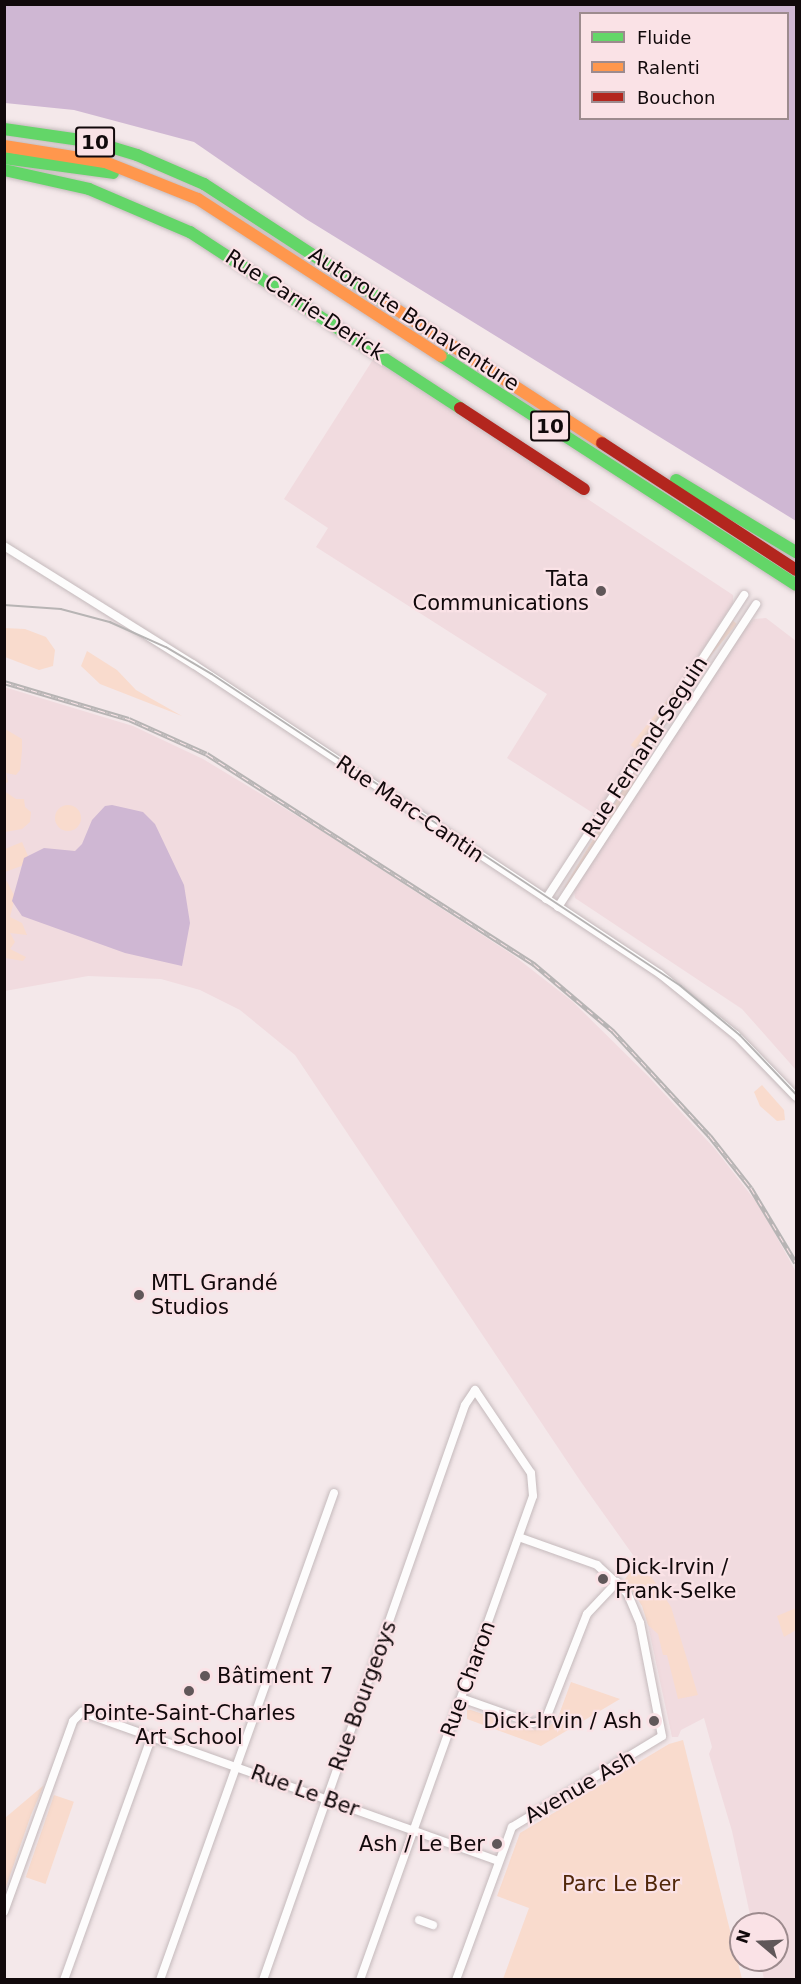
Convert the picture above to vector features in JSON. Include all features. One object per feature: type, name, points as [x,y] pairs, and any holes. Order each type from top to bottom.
[{"type":"main road","name":"Autoroute Bonaventure","points":[[4,129],[52,134],[108,146],[204,184],[624,455],[796,570]]},
{"type":"main road","name":"Autoroute Bonaventure","points":[[4,146],[60,152],[115,165],[156,179],[214,209],[796,585]]},
{"type":"main road","points":[[4,158],[117,174],[214,209]]},
{"type":"main road","name":"Rue Carrie-Derick","points":[[4,170],[89,189],[190,232],[584,489]]},
{"type":"main road","points":[[624,455],[696,490],[796,552]]},
{"type":"street","name":"Rue Marc-Cantin","points":[[4,546],[200,669],[558,907],[702,1006],[796,1097]]},
{"type":"street","name":"Rue Fernand-Seguin","points":[[546,899],[744,596]]},
{"type":"street","name":"Rue Fernand-Seguin","points":[[558,907],[756,604]]},
{"type":"street","name":"Rue Charon","points":[[360,1980],[533,1496],[534,1480],[475,1390]]},
{"type":"street","name":"Rue Bourgeoys","points":[[263,1980],[465,1405],[475,1390]]},
{"type":"street","points":[[160,1980],[334,1493]]},
{"type":"street","points":[[461,1698],[532,1723],[545,1721],[587,1614],[617,1582],[594,1564],[519,1537]]},
{"type":"street","name":"Avenue Ash","points":[[456,1980],[508,1834],[518,1822],[656,1743],[662,1736],[640,1623],[630,1599],[617,1582]]},
{"type":"street","name":"Rue Le Ber","points":[[4,1912],[77,1714],[86,1712],[498,1861]]},
{"type":"street","points":[[64,1980],[152,1736]]},
{"type":"street","points":[[419,1920],[433,1925]]},
{"type":"shaded area","points":[[5,4],[796,5],[796,521],[306,219],[194,142],[74,110],[5,103]]},
{"type":"shaded area","points":[[374,358],[733,595],[733,603],[596,815],[507,758],[547,694],[316,547],[328,528],[284,499]]},
{"type":"shaded area","points":[[766,618],[796,641],[796,1070],[742,1009],[575,898],[574,890],[744,629],[754,619]]},
{"type":"shaded area","points":[[4,687],[133,726],[203,759],[322,831],[513,955],[572,1001],[648,1076],[715,1149],[761,1208],[796,1272],[796,1979],[764,1979],[763,1972],[789,1972],[789,1912],[749,1912],[732,1831],[709,1754],[712,1747],[704,1718],[681,1730],[678,1737],[672,1737],[646,1616],[670,1607],[581,1482],[295,1055],[240,1010],[200,990],[161,979],[88,976],[5,991]]},
{"type":"shaded area","points":[[112,805],[143,812],[155,824],[184,885],[190,923],[182,966],[125,953],[22,916],[12,901],[24,858],[44,848],[75,851],[82,844],[92,820],[105,806]]},
{"type":"green space","points":[[732,620],[737,624],[635,749],[631,745]]},
{"type":"green space","points":[[4,628],[25,629],[46,637],[55,650],[53,666],[39,670],[5,657]]},
{"type":"green space","points":[[87,651],[117,670],[136,690],[182,716],[100,684],[81,666]]},
{"type":"green space","points":[[5,729],[22,739],[22,751],[20,770],[16,775],[6,773],[8,782],[5,784]]},
{"type":"green space","points":[[633,773],[638,776],[570,890],[564,887]]},
{"type":"green space","points":[[4,791],[16,799],[24,799],[25,807],[31,812],[30,822],[22,829],[5,832]]},
{"type":"green space","points":[[68,805],[77,809],[81,818],[77,827],[68,831],[59,827],[55,818],[59,809]]},
{"type":"green space","points":[[22,842],[28,856],[24,865],[5,872],[5,849]]},
{"type":"green space","points":[[4,876],[15,897],[10,917],[22,923],[27,935],[10,933],[15,942],[10,949],[26,957],[23,961],[5,958]]},
{"type":"green space","points":[[762,1085],[784,1110],[785,1120],[777,1121],[760,1106],[754,1092]]},
{"type":"green space","points":[[637,1562],[653,1579],[671,1607],[698,1695],[678,1699],[667,1655],[663,1655],[658,1634],[648,1625],[642,1606],[625,1579]]},
{"type":"green space","points":[[796,1608],[796,1630],[784,1637],[777,1616]]},
{"type":"green space","points":[[571,1682],[620,1699],[541,1746],[467,1719],[467,1710],[471,1710],[529,1730],[545,1729],[557,1720]]},
{"type":"green space","name":"Parc Le Ber","points":[[683,1740],[729,1926],[729,1972],[740,1972],[742,1979],[503,1979],[529,1908],[497,1896],[520,1833],[669,1744]]},
{"type":"green space","points":[[44,1785],[31,1815],[5,1890],[5,1818]]},
{"type":"green space","points":[[54,1795],[74,1802],[46,1884],[26,1877]]},
{"type":"tram line","points":[[4,605],[61,609],[110,622],[166,647],[212,674],[681,986],[740,1035],[796,1094]]},
{"type":"railway","points":[[4,682],[129,719],[207,754],[534,964],[613,1031],[710,1136],[751,1188],[796,1263]]},
{"type":"traffic: fast","points":[[4,129],[94,142],[137,155],[204,184],[385,302]]},
{"type":"traffic: fast","points":[[4,158],[113,173]]},
{"type":"traffic: fast","points":[[4,170],[89,189],[190,232],[460,408]]},
{"type":"traffic: fast","points":[[441,356],[796,585]]},
{"type":"traffic: fast","points":[[676,480],[796,552]]},
{"type":"traffic: slow","points":[[4,146],[105,162],[198,199],[441,356]]},
{"type":"traffic: slow","points":[[385,302],[602,443]]},
{"type":"traffic: jam","points":[[460,408],[584,489]]},
{"type":"traffic: jam","points":[[602,443],[796,570]]},
{"type":"place","name":"Tata Communications","points":[[601,591]]},
{"type":"place","name":"MTL Grandé Studios","points":[[139,1295]]},
{"type":"place","name":"Dick-Irvin / Frank-Selke","points":[[603,1579]]},
{"type":"place","name":"Bâtiment 7","points":[[205,1676]]},
{"type":"place","name":"Pointe-Saint-Charles Art School","points":[[189,1691]]},
{"type":"place","name":"Dick-Irvin / Ash","points":[[654,1721]]},
{"type":"place","name":"Ash / Le Ber","points":[[497,1844]]}]
